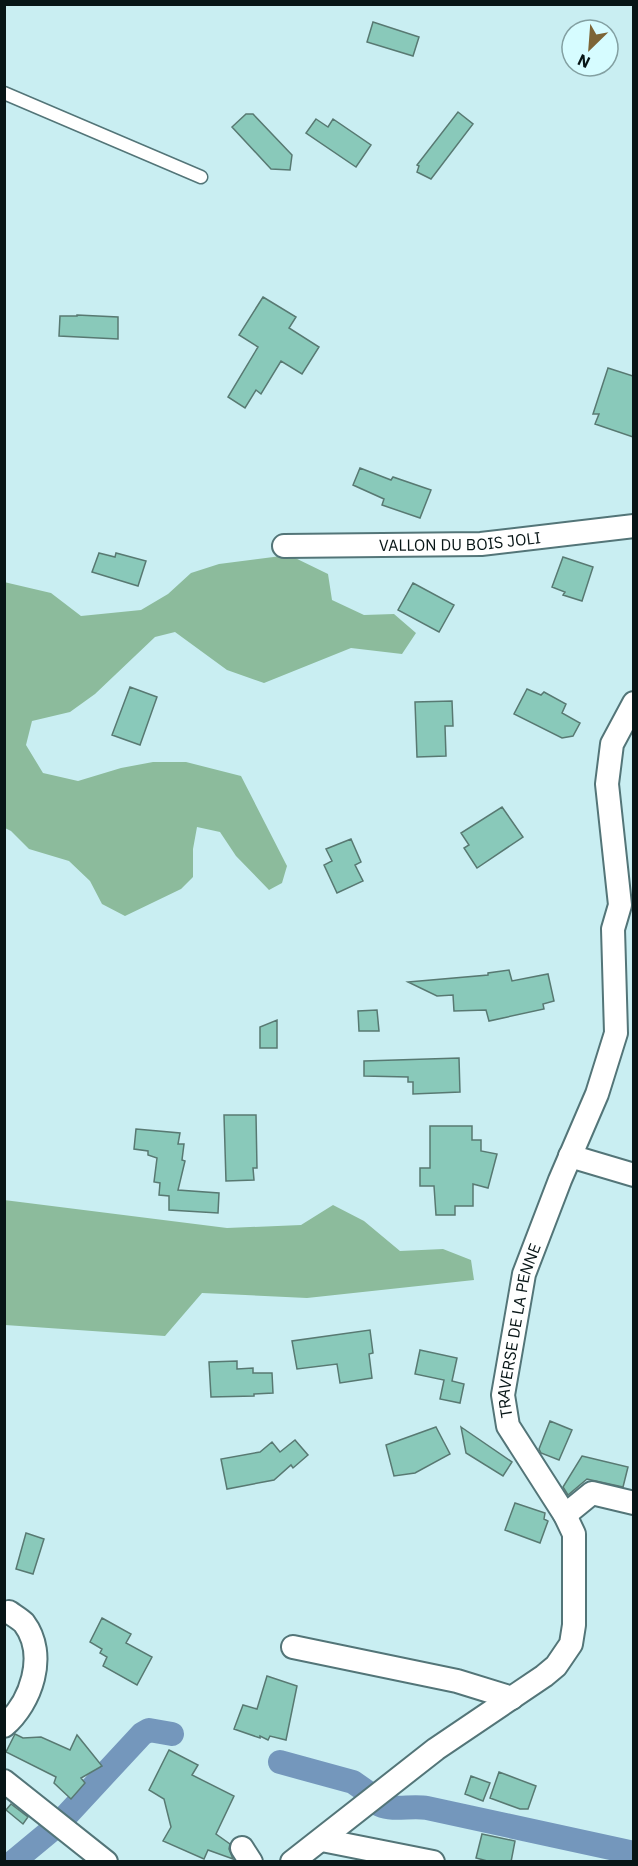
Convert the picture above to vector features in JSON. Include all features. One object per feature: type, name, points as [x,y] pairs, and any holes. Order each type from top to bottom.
[{"type":"street","name":"VALLON DU BOIS JOLI","points":[[284,546],[481,544],[633,526]]},
{"type":"street","name":"TRAVERSE DE LA PENNE","points":[[292,1862],[436,1749],[556,1666],[571,1644],[574,1625],[574,1534],[565,1515],[508,1426],[503,1395],[524,1274],[597,1094],[616,1034],[613,929],[624,922],[620,905],[607,784],[612,744],[633,703]]},
{"type":"street","points":[[570,1156],[633,1175]]},
{"type":"street","points":[[565,1515],[591,1493],[633,1503]]},
{"type":"street","points":[[4,1726],[15,1716],[29,1690],[36,1668],[33,1644],[24,1623],[9,1612]]},
{"type":"street","points":[[293,1647],[457,1681],[512,1698]]},
{"type":"street","points":[[4,1781],[106,1862]]},
{"type":"street","points":[[322,1840],[433,1862]]},
{"type":"lane","points":[[4,93],[201,177]]},
{"type":"green space","points":[[289,555],[328,574],[332,600],[364,615],[394,614],[416,633],[402,654],[351,648],[264,683],[227,670],[175,632],[155,637],[95,694],[70,712],[32,721],[26,745],[43,773],[78,781],[121,768],[153,762],[186,762],[241,776],[287,866],[282,883],[269,890],[236,856],[220,832],[197,827],[193,849],[193,877],[181,889],[125,916],[102,904],[90,881],[69,861],[29,849],[5,828],[4,582],[51,593],[81,616],[141,610],[168,594],[191,573],[219,564]]},
{"type":"green space","points":[[4,1200],[227,1228],[301,1225],[333,1205],[364,1221],[400,1251],[443,1249],[471,1260],[474,1280],[307,1298],[202,1293],[165,1336],[5,1325]]},
{"type":"building","points":[[373,22],[419,37],[413,56],[367,42]]},
{"type":"building","points":[[458,112],[473,124],[431,179],[417,172],[419,166],[417,165]]},
{"type":"building","points":[[246,114],[253,114],[292,155],[290,170],[271,169],[232,127]]},
{"type":"building","points":[[316,119],[328,127],[333,119],[371,145],[356,167],[306,133]]},
{"type":"building","points":[[263,297],[296,317],[289,328],[319,347],[302,374],[281,361],[261,394],[256,390],[245,408],[228,397],[258,347],[239,335]]},
{"type":"building","points":[[60,316],[118,317],[118,339],[59,336]]},
{"type":"building","points":[[608,368],[633,376],[633,437],[595,424],[599,414],[593,414]]},
{"type":"building","points":[[360,468],[391,480],[393,477],[431,490],[420,518],[382,505],[384,499],[353,485]]},
{"type":"building","points":[[99,553],[115,557],[116,553],[146,561],[138,586],[92,572]]},
{"type":"building","points":[[563,557],[593,567],[582,601],[563,595],[565,592],[552,587]]},
{"type":"building","points":[[413,583],[454,605],[439,632],[398,610]]},
{"type":"building","points":[[130,687],[157,697],[140,745],[112,735]]},
{"type":"building","points":[[527,689],[541,695],[544,692],[566,704],[562,713],[580,723],[573,736],[562,738],[514,714]]},
{"type":"building","points":[[452,701],[453,726],[445,726],[446,756],[417,757],[415,702]]},
{"type":"building","points":[[502,807],[523,837],[477,868],[464,848],[469,845],[461,833]]},
{"type":"building","points":[[351,839],[361,862],[355,865],[363,881],[337,893],[324,865],[332,861],[326,849]]},
{"type":"building","points":[[509,970],[512,981],[548,974],[554,1001],[543,1004],[544,1009],[489,1021],[486,1010],[454,1011],[453,995],[437,996],[408,982],[488,975],[488,973]]},
{"type":"building","points":[[377,1010],[379,1031],[359,1031],[358,1011]]},
{"type":"building","points":[[277,1020],[277,1048],[260,1048],[260,1027]]},
{"type":"building","points":[[459,1058],[460,1092],[413,1094],[413,1082],[408,1082],[408,1077],[364,1076],[364,1061]]},
{"type":"building","points":[[224,1115],[256,1115],[257,1168],[253,1168],[254,1180],[226,1181]]},
{"type":"building","points":[[430,1126],[472,1126],[472,1140],[481,1140],[481,1151],[497,1154],[488,1188],[473,1184],[473,1206],[455,1206],[455,1215],[436,1215],[434,1186],[420,1186],[420,1168],[430,1168]]},
{"type":"building","points":[[136,1129],[180,1133],[178,1144],[184,1144],[182,1160],[185,1161],[178,1190],[219,1193],[218,1213],[169,1210],[169,1196],[159,1195],[160,1183],[154,1182],[157,1158],[148,1155],[148,1151],[134,1149]]},
{"type":"building","points":[[370,1330],[373,1353],[369,1354],[372,1378],[340,1383],[337,1364],[297,1369],[292,1341]]},
{"type":"building","points":[[420,1350],[457,1358],[452,1381],[464,1384],[460,1403],[440,1399],[444,1380],[415,1374]]},
{"type":"building","points":[[237,1361],[237,1369],[253,1368],[253,1373],[272,1373],[273,1393],[211,1397],[209,1362]]},
{"type":"building","points":[[550,1421],[572,1430],[559,1460],[541,1453],[539,1449]]},
{"type":"building","points":[[436,1427],[450,1454],[415,1473],[394,1476],[386,1445]]},
{"type":"building","points":[[461,1427],[512,1462],[503,1476],[466,1453]]},
{"type":"building","points":[[295,1440],[308,1455],[293,1468],[291,1465],[274,1480],[227,1489],[221,1459],[260,1452],[272,1442],[280,1452]]},
{"type":"building","points":[[582,1456],[628,1467],[623,1487],[587,1479],[568,1495],[563,1487]]},
{"type":"building","points":[[515,1503],[545,1513],[544,1519],[548,1521],[540,1543],[505,1530]]},
{"type":"building","points":[[26,1533],[44,1539],[33,1574],[16,1569]]},
{"type":"building","points":[[102,1618],[131,1634],[126,1643],[152,1657],[137,1685],[103,1666],[107,1657],[100,1653],[102,1649],[90,1642]]},
{"type":"building","points":[[267,1676],[297,1686],[286,1740],[270,1736],[268,1740],[234,1729],[243,1705],[257,1709]]},
{"type":"building","points":[[15,1734],[23,1738],[41,1737],[70,1750],[77,1735],[102,1766],[81,1778],[85,1783],[71,1799],[54,1783],[56,1777],[6,1752]]},
{"type":"building","points":[[169,1750],[198,1765],[192,1775],[234,1796],[216,1834],[230,1844],[229,1849],[233,1859],[208,1850],[204,1859],[163,1841],[171,1827],[164,1799],[149,1790]]},
{"type":"building","points":[[499,1772],[536,1786],[528,1809],[520,1809],[490,1798]]},
{"type":"building","points":[[471,1776],[490,1783],[483,1801],[465,1794]]},
{"type":"building","points":[[11,1804],[28,1817],[23,1824],[6,1810]]},
{"type":"building","points":[[482,1834],[515,1841],[511,1862],[491,1862],[476,1858]]},
{"type":"waterway","points":[[65,1817],[142,1734],[149,1730],[172,1734]]},
{"type":"waterway","points":[[280,1762],[353,1782],[370,1794]]},
{"type":"waterway","points":[[380,1805],[391,1808],[427,1808],[634,1853]]},
{"type":"waterway","points":[[13,1862],[54,1828]]}]
